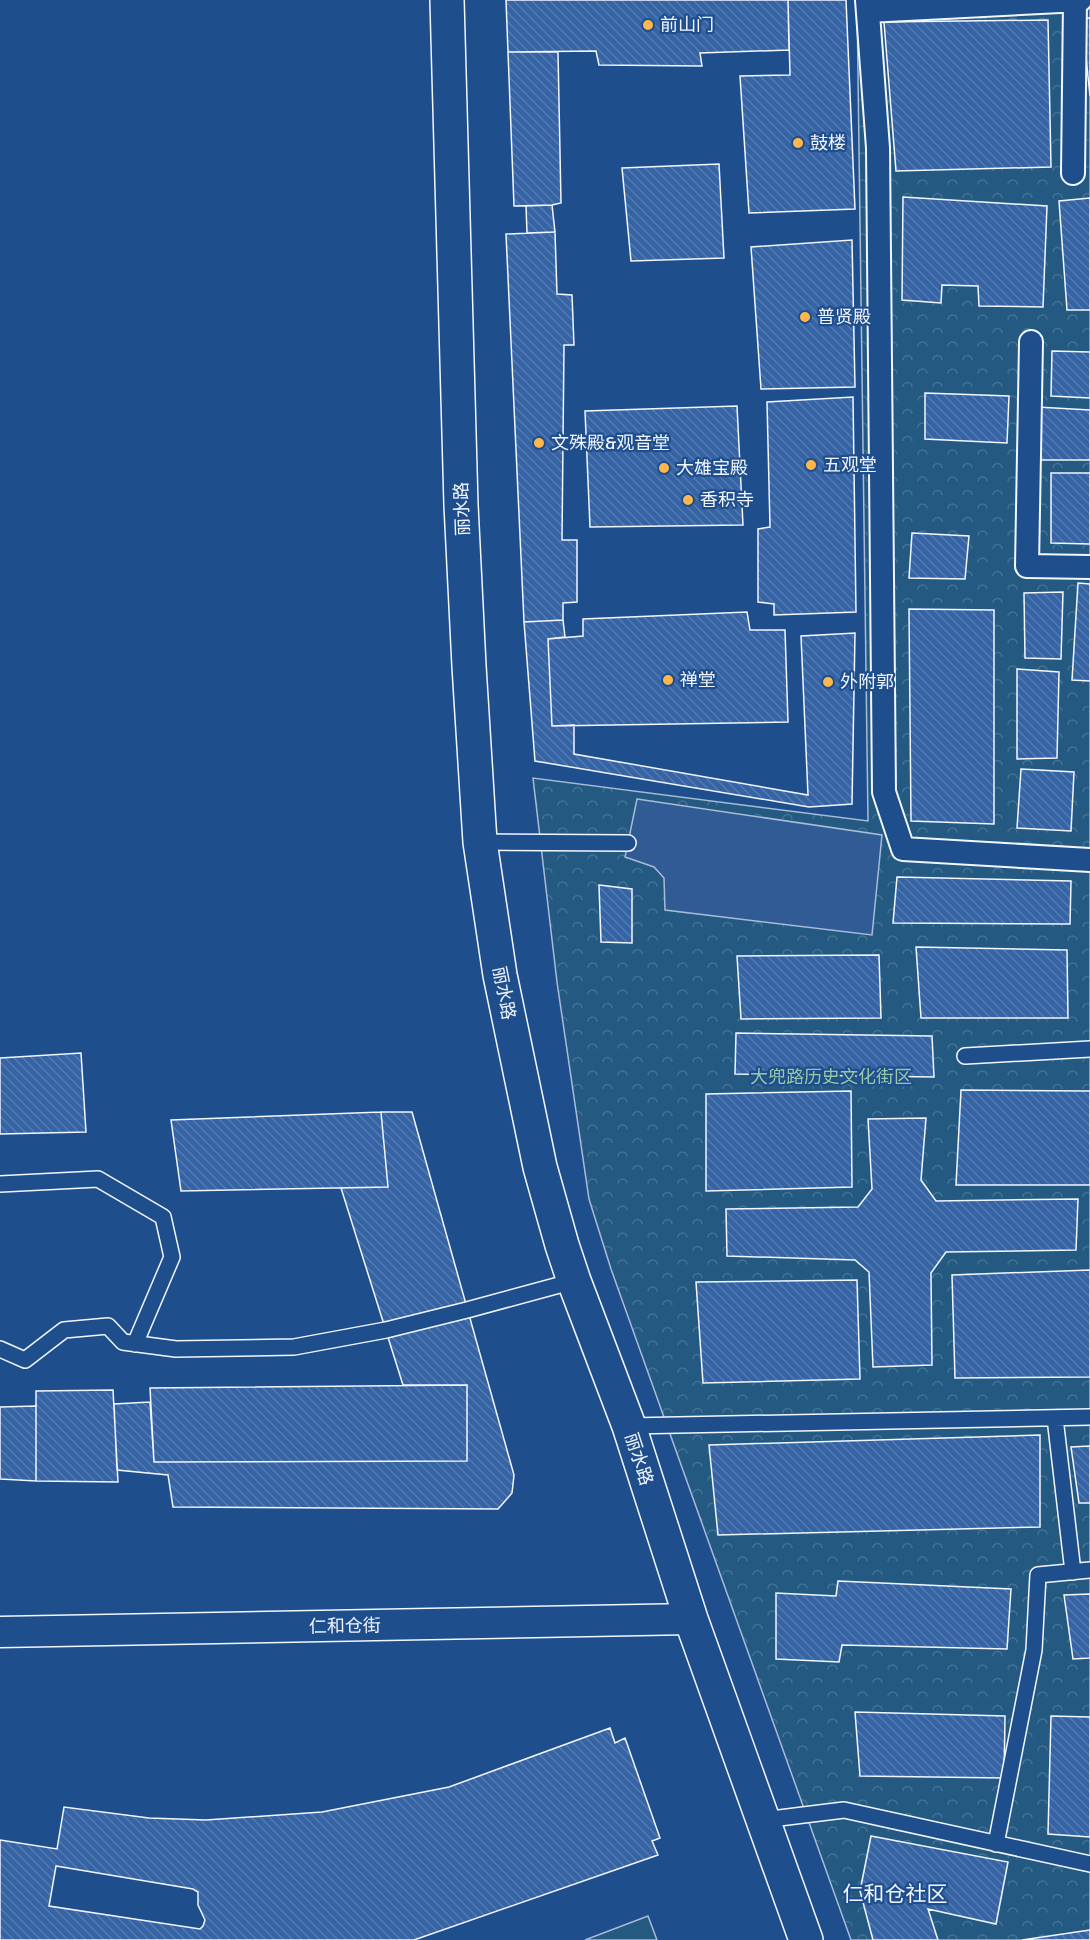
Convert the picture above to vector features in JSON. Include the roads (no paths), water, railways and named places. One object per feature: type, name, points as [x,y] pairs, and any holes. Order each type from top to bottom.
[{"type":"street","name":"丽水路","points":[[447,0],[461,505],[480,842],[500,975],[540,1167],[574,1281],[629,1426],[691,1619],[806,1940]]},
{"type":"street","points":[[1073,173],[1077,1],[867,6],[878,148],[884,792],[903,849],[1090,860]]},
{"type":"street","points":[[1031,342],[1027,566],[1090,567]]},
{"type":"street","name":"仁和仓街","points":[[0,1632],[691,1619]]},
{"type":"lane","points":[[480,842],[628,843]]},
{"type":"lane","points":[[965,1056],[1090,1049]]},
{"type":"lane","points":[[0,1184],[98,1179],[164,1217],[172,1257],[135,1344]]},
{"type":"lane","points":[[0,1349],[24,1360],[64,1330],[108,1326],[123,1342],[176,1349],[294,1347],[386,1330],[574,1281]]},
{"type":"lane","points":[[629,1426],[1090,1417]]},
{"type":"lane","points":[[1055,1418],[1073,1572]]},
{"type":"lane","points":[[996,1844],[1034,1650],[1038,1575],[1090,1570]]},
{"type":"lane","points":[[763,1820],[844,1810],[1090,1864]]},
{"type":"place","name":"前山门","points":[[648,25]]},
{"type":"place","name":"鼓楼","points":[[798,143]]},
{"type":"place","name":"普贤殿","points":[[805,317]]},
{"type":"place","name":"文殊殿&观音堂","points":[[539,443]]},
{"type":"place","name":"五观堂","points":[[811,465]]},
{"type":"place","name":"大雄宝殿","points":[[664,468]]},
{"type":"place","name":"香积寺","points":[[688,500]]},
{"type":"place","name":"禅堂","points":[[668,680]]},
{"type":"place","name":"外附郭","points":[[828,682]]},
{"type":"district","name":"仁和仓社区","points":[[895,1894]]},
{"type":"park label","name":"大兜路历史文化街区","points":[[831,1077]]}]
